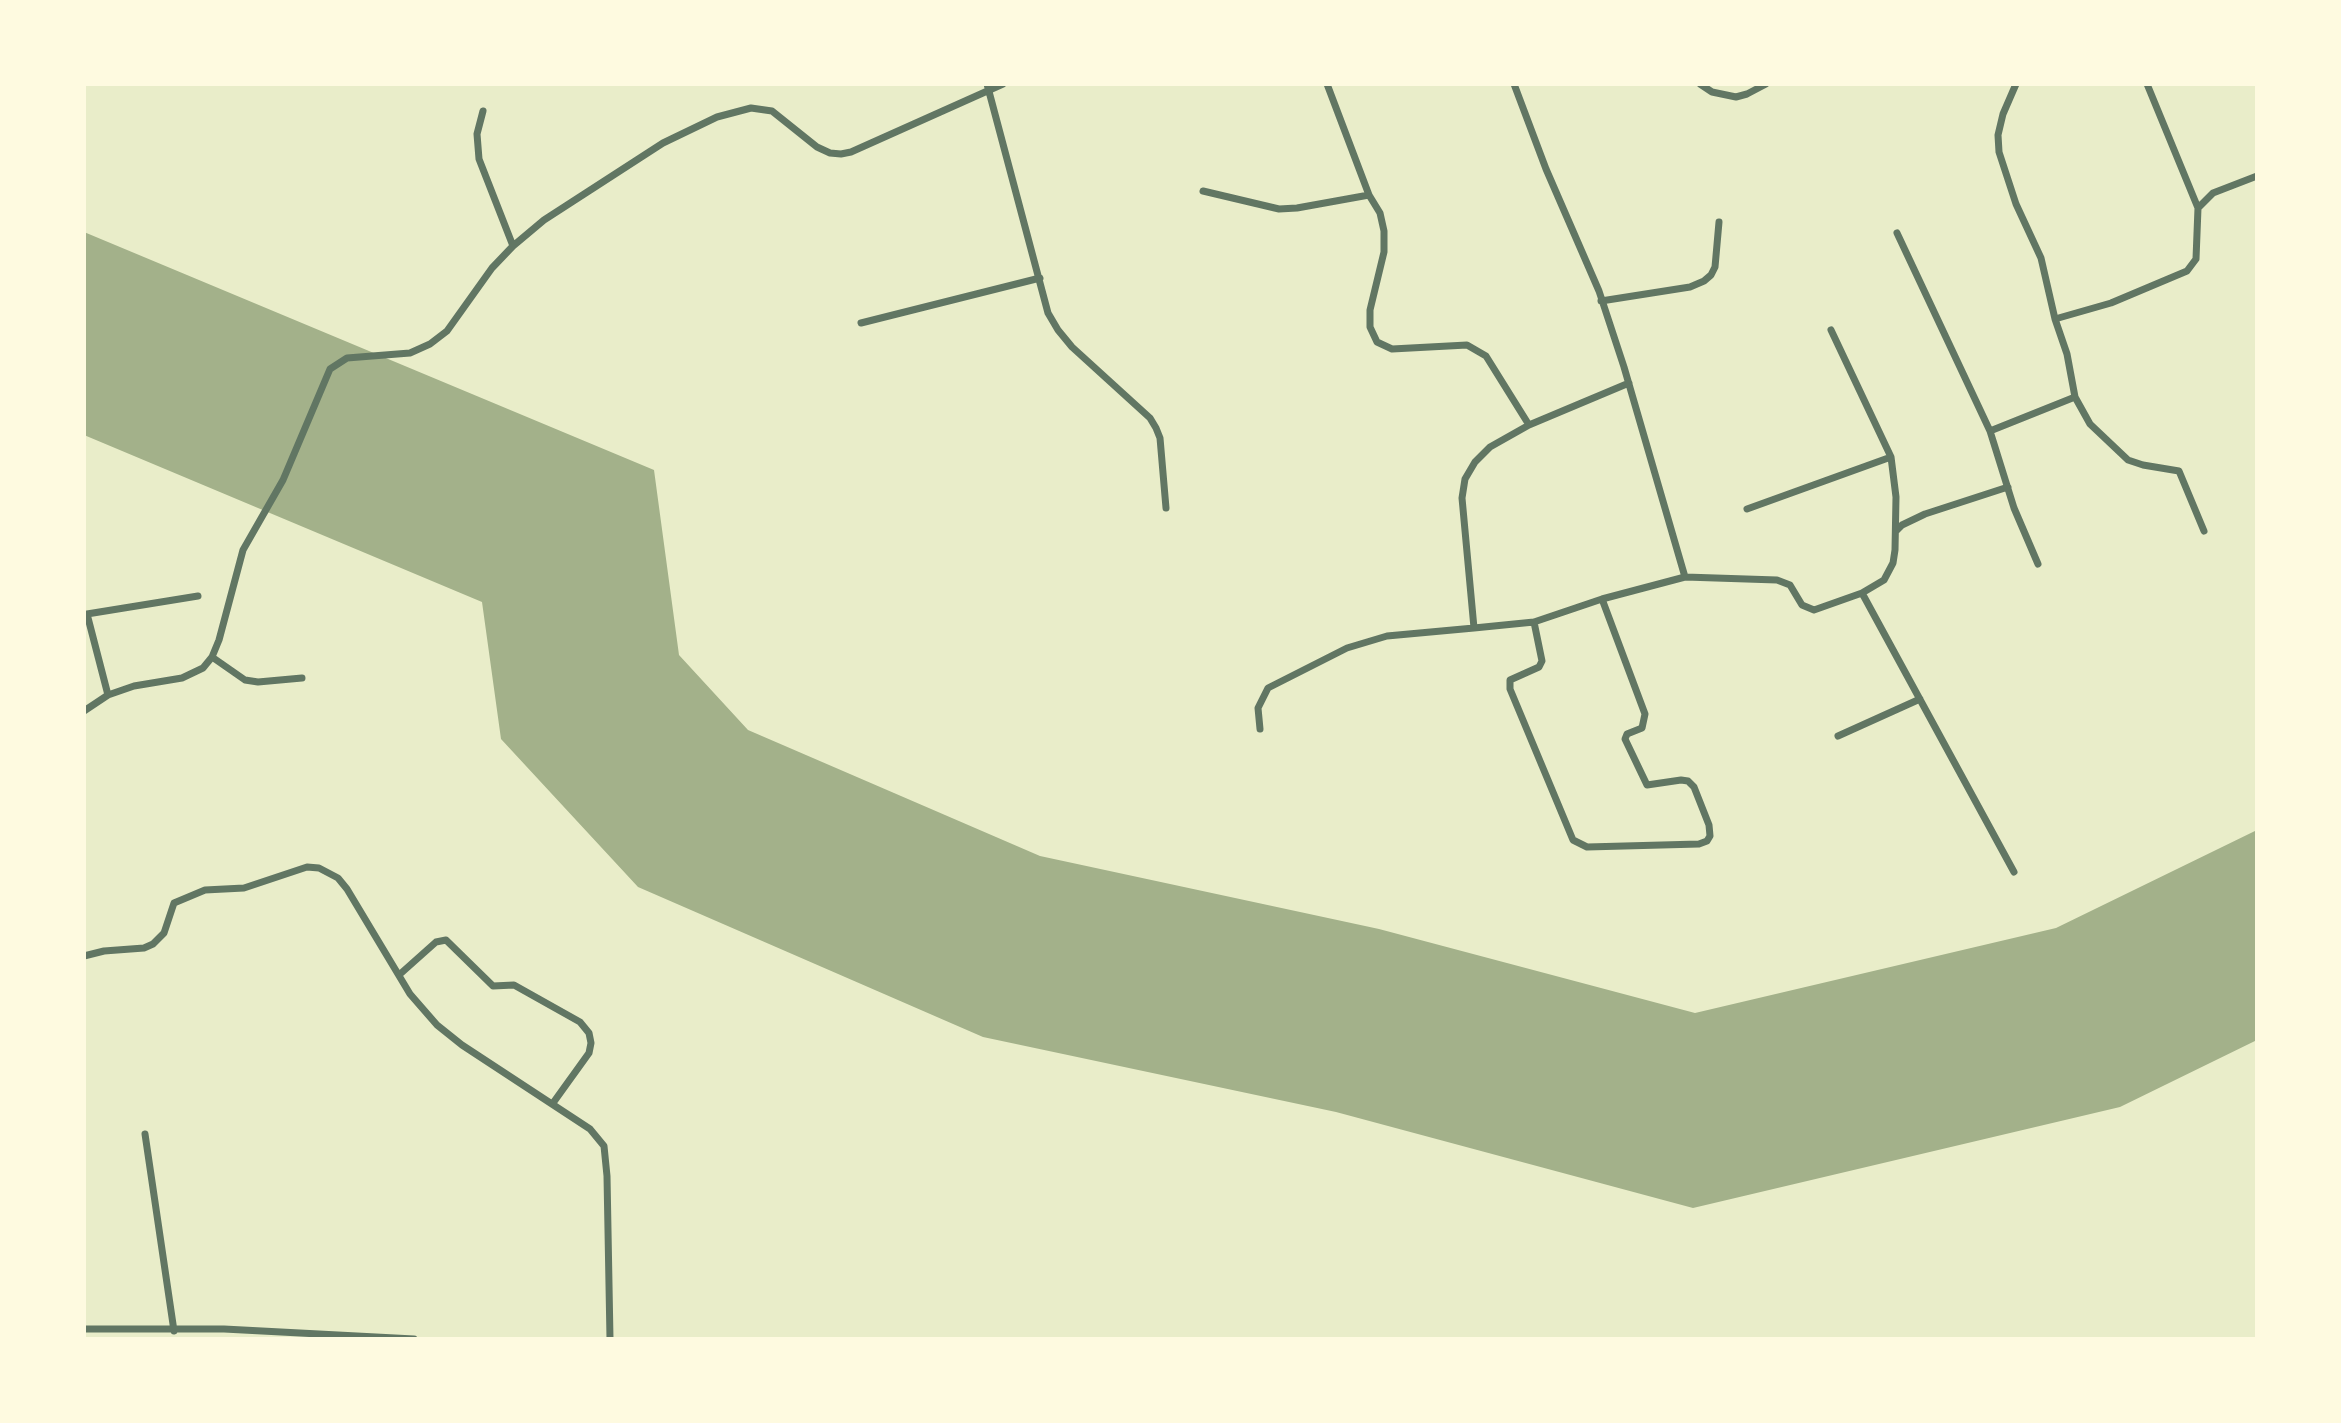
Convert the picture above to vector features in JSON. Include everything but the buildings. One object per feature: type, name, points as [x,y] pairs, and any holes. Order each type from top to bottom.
[{"type":"street","points":[[84,711],[108,695],[183,678],[203,668],[212,657],[219,640],[243,550],[283,480],[330,369],[346,358],[410,354],[430,344],[447,331],[492,268],[544,219],[652,150],[717,117],[751,108],[772,111],[817,147],[830,153],[841,154],[851,152],[988,87],[1003,84]]},
{"type":"street","points":[[1327,84],[1369,195],[1380,213],[1384,231],[1384,252],[1370,310],[1370,327],[1377,342],[1392,349],[1466,345],[1486,356],[1529,425]]},
{"type":"street","points":[[1514,84],[1601,301],[1629,383],[1685,577]]},
{"type":"street","points":[[1700,84],[1712,92],[1736,97],[1766,84]]},
{"type":"street","points":[[2016,84],[2003,114],[1998,135],[1998,152],[2016,204],[2041,258],[2055,318],[2067,354],[2075,397],[2090,424],[2128,460],[2179,471],[2204,531]]},
{"type":"street","points":[[2055,318],[2111,303],[2187,271],[2196,259],[2198,208],[2147,84]]},
{"type":"street","points":[[988,87],[1048,313],[1072,347],[1150,418],[1160,439],[1166,508]]},
{"type":"street","points":[[483,111],[477,134],[479,159],[513,246]]},
{"type":"street","points":[[2198,208],[2213,193],[2257,176]]},
{"type":"street","points":[[1203,191],[1279,209],[1369,195]]},
{"type":"street","points":[[1601,301],[1690,287],[1704,281],[1711,275],[1714,267],[1719,222]]},
{"type":"street","points":[[1897,233],[1990,431],[2038,564]]},
{"type":"street","points":[[861,323],[1040,278]]},
{"type":"street","points":[[1259,729],[1258,708],[1268,688],[1368,640],[1534,622],[1602,599],[1685,577],[1777,580],[1790,585],[1802,605],[1814,610],[1877,585],[1889,574],[1893,564],[1896,497],[1891,457],[1831,330]]},
{"type":"street","points":[[1474,628],[1462,498],[1465,479],[1475,462],[1490,447],[1529,425],[1629,383]]},
{"type":"street","points":[[1990,431],[2075,397]]},
{"type":"street","points":[[1747,509],[1891,457]]},
{"type":"street","points":[[1896,531],[1902,525],[1926,514],[2008,487]]},
{"type":"street","points":[[1862,593],[2014,872]]},
{"type":"street","points":[[108,695],[86,614],[198,596]]},
{"type":"street","points":[[1534,622],[1542,660],[1539,667],[1510,680],[1510,689],[1573,840],[1587,847],[1699,844],[1707,841],[1710,836],[1709,825],[1694,787],[1681,780],[1647,785],[1625,739],[1627,734],[1642,728],[1645,714],[1602,599]]},
{"type":"street","points":[[212,657],[244,680],[258,682],[302,678]]},
{"type":"street","points":[[1838,736],[1920,699]]},
{"type":"street","points":[[84,956],[104,951],[144,948],[153,944],[164,933],[174,903],[183,897],[205,890],[244,888],[307,867],[319,867],[327,871],[342,883],[419,1006],[461,1045],[590,1129],[604,1146],[610,1339]]},
{"type":"street","points":[[399,975],[436,942],[446,940],[492,986],[514,985],[580,1021],[589,1033],[590,1053],[553,1103]]},
{"type":"street","points":[[145,1134],[174,1331]]},
{"type":"street","points":[[84,1329],[224,1329],[414,1339]]},
{"type":"shaded area","points":[[84,232],[654,470],[679,655],[748,730],[1040,856],[1379,929],[1695,1013],[2056,928],[2257,830],[2257,1040],[2120,1107],[1693,1208],[1336,1112],[983,1037],[638,887],[501,739],[482,602],[84,435]]}]
